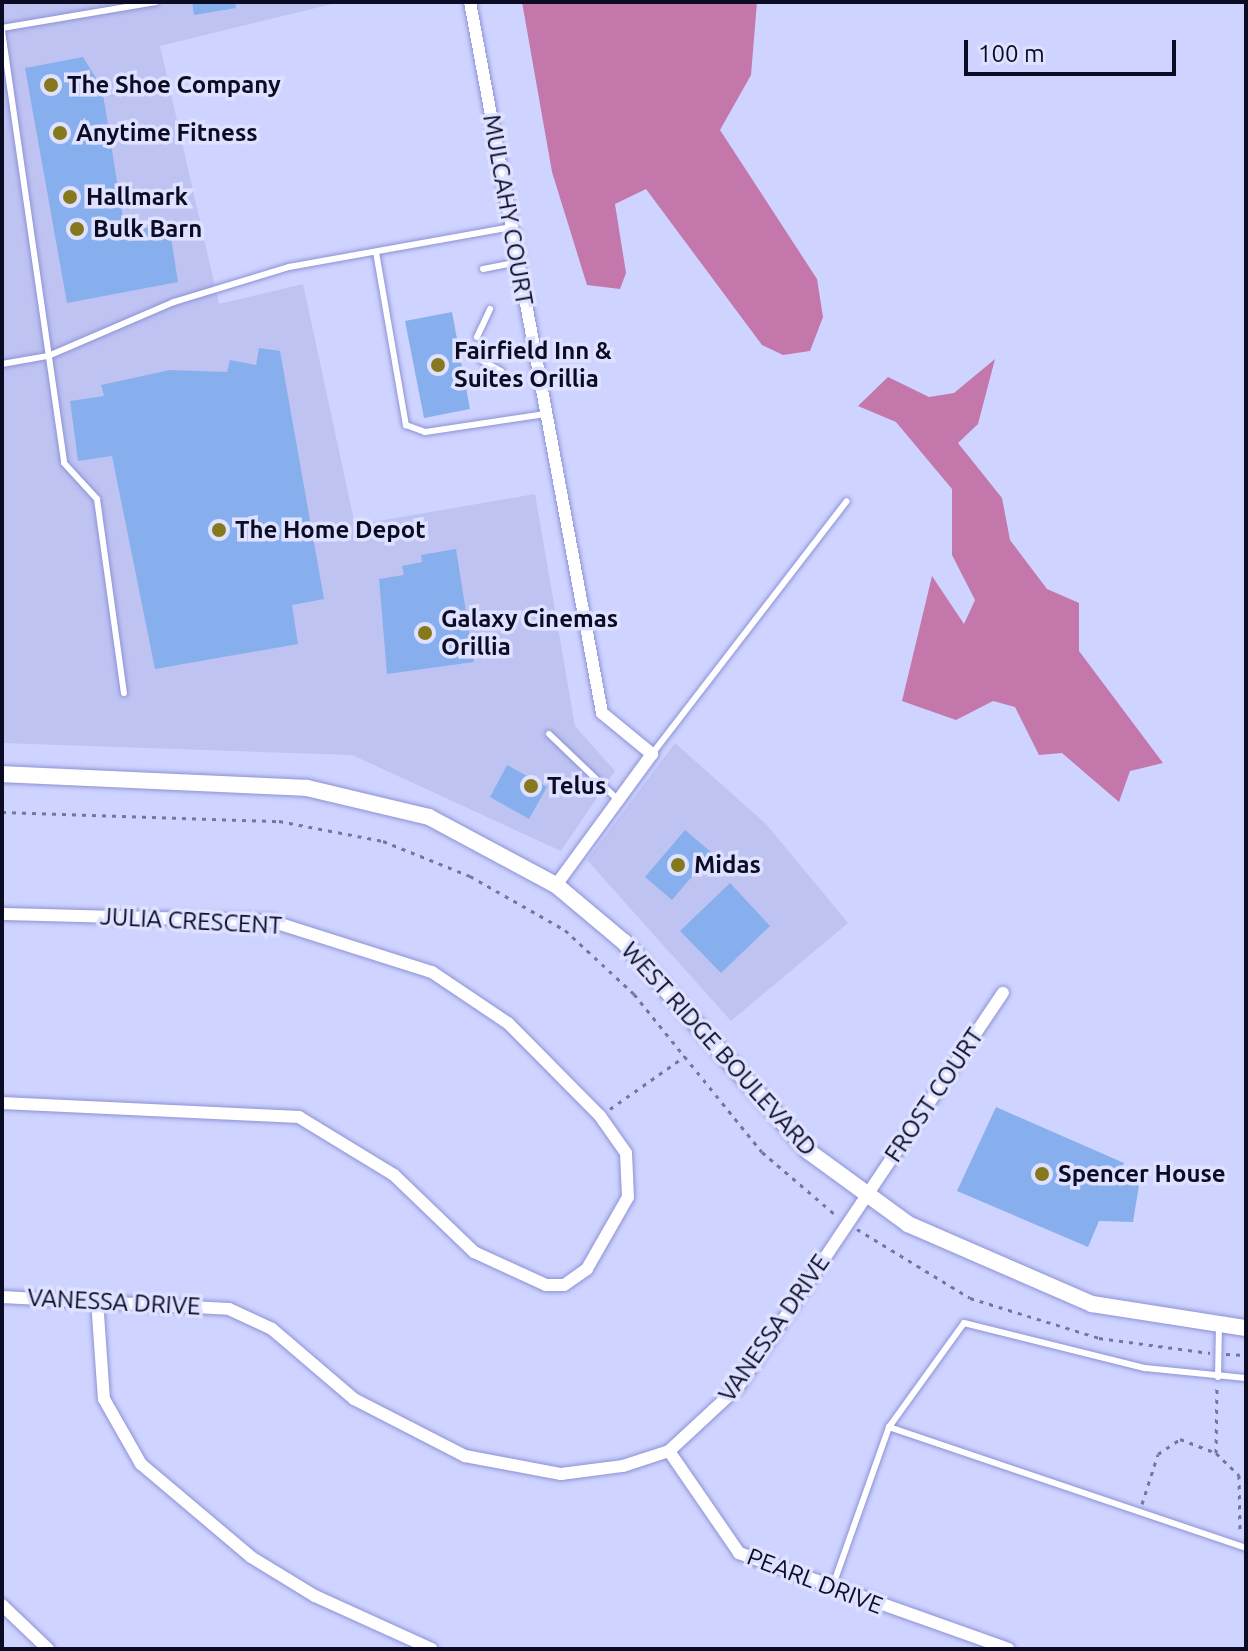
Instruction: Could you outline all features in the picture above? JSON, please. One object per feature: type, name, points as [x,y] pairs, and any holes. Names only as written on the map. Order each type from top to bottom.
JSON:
[{"type":"street","name":"MULCAHY COURT","points":[[470,2],[602,713],[652,754]]},
{"type":"street","points":[[556,885],[652,754]]},
{"type":"street","name":"WEST RIDGE BOULEVARD","points":[[2,774],[354,794],[455,829],[556,885],[634,953],[786,1129],[865,1197],[1016,1277],[1092,1304],[1219,1327],[1246,1328]]},
{"type":"street","name":"JULIA CRESCENT","points":[[2,914],[271,921],[356,944],[432,972],[471,995],[600,1116],[626,1153],[628,1197],[587,1269],[564,1285],[546,1285],[474,1252],[394,1175],[299,1117],[2,1103]]},
{"type":"street","name":"FROST COURT","points":[[865,1197],[1003,993]]},
{"type":"street","name":"VANESSA DRIVE","points":[[2,1297],[205,1305],[247,1316],[379,1414],[465,1456],[516,1470],[593,1472],[669,1451],[738,1387],[865,1197]]},
{"type":"street","points":[[97,1300],[104,1399],[141,1464],[251,1557],[432,1649]]},
{"type":"street","name":"PEARL DRIVE","points":[[669,1451],[739,1553],[832,1589],[1008,1649]]},
{"type":"street","points":[[2,1605],[48,1649]]},
{"type":"lane","points":[[124,693],[97,499],[64,463],[2,29],[156,2]]},
{"type":"lane","points":[[2,364],[48,356],[174,302],[289,267],[511,227]]},
{"type":"lane","points":[[376,252],[406,425],[425,432],[546,414]]},
{"type":"lane","points":[[483,269],[518,262]]},
{"type":"lane","points":[[477,337],[490,309]]},
{"type":"lane","points":[[481,360],[501,371]]},
{"type":"lane","points":[[652,754],[847,501]]},
{"type":"lane","points":[[549,734],[617,799]]},
{"type":"lane","points":[[832,1589],[889,1427],[968,1321],[1070,1352],[1218,1377],[1246,1378]]},
{"type":"lane","points":[[1218,1377],[1216,1353],[1219,1327]]},
{"type":"lane","points":[[889,1427],[1246,1548]]},
{"type":"path","points":[[2,812],[279,821],[383,841],[470,876],[565,930],[685,1056],[762,1152],[847,1223],[970,1298],[1137,1347],[1246,1355]]},
{"type":"path","points":[[600,1116],[685,1056]]},
{"type":"path","points":[[1216,1453],[1218,1377]]},
{"type":"path","points":[[1139,1513],[1166,1443],[1180,1439],[1216,1453],[1239,1475],[1244,1495],[1235,1545]]},
{"type":"shaded area","points":[[2,2],[340,2],[160,46],[219,304],[303,284],[355,525],[535,494],[575,726],[615,771],[561,851],[352,755],[2,743]]},
{"type":"shaded area","points":[[522,2],[757,2],[751,75],[720,130],[817,279],[823,317],[810,351],[783,355],[762,345],[646,189],[615,204],[626,273],[620,289],[587,285],[552,172]]},
{"type":"shaded area","points":[[995,359],[978,424],[958,443],[1002,498],[1010,540],[1047,589],[1079,603],[1079,651],[1163,763],[1130,771],[1119,802],[1062,753],[1039,755],[1015,707],[993,701],[956,720],[902,701],[932,576],[964,624],[975,600],[952,555],[952,489],[896,422],[858,406],[888,377],[929,397],[954,393]]},
{"type":"shaded area","points":[[675,743],[766,824],[848,923],[731,1021],[587,860]]},
{"type":"building","points":[[192,2],[235,2],[236,8],[194,15]]},
{"type":"building","points":[[83,57],[102,88],[125,231],[169,225],[178,282],[67,303],[25,68]]},
{"type":"building","name":"Fairfield Inn & Suites Orillia","points":[[452,312],[470,409],[424,418],[405,321]]},
{"type":"building","name":"The Home Depot","points":[[259,348],[280,351],[324,599],[292,605],[298,644],[155,669],[112,456],[78,461],[70,401],[104,396],[101,385],[170,370],[227,372],[230,360],[256,365]]},
{"type":"building","name":"Galaxy Cinemas Orillia","points":[[456,549],[474,662],[387,674],[379,579],[404,575],[402,566],[422,562],[421,555]]},
{"type":"building","points":[[507,765],[547,787],[529,819],[490,797]]},
{"type":"building","name":"Midas","points":[[685,830],[712,853],[672,900],[645,877]]},
{"type":"building","points":[[730,883],[770,926],[721,973],[680,931]]},
{"type":"building","name":"Spencer House","points":[[996,1107],[1124,1163],[1116,1182],[1139,1185],[1133,1222],[1099,1221],[1088,1247],[957,1191]]},
{"type":"place","name":"The Shoe Company","points":[[51,85]]},
{"type":"place","name":"Anytime Fitness","points":[[60,133]]},
{"type":"place","name":"Hallmark","points":[[70,197]]},
{"type":"place","name":"Bulk Barn","points":[[77,229]]},
{"type":"place","name":"Fairfield Inn & Suites Orillia","points":[[438,365]]},
{"type":"place","name":"The Home Depot","points":[[219,530]]},
{"type":"place","name":"Galaxy Cinemas Orillia","points":[[425,633]]},
{"type":"place","name":"Telus","points":[[531,786]]},
{"type":"place","name":"Midas","points":[[678,865]]},
{"type":"place","name":"Spencer House","points":[[1042,1174]]}]
